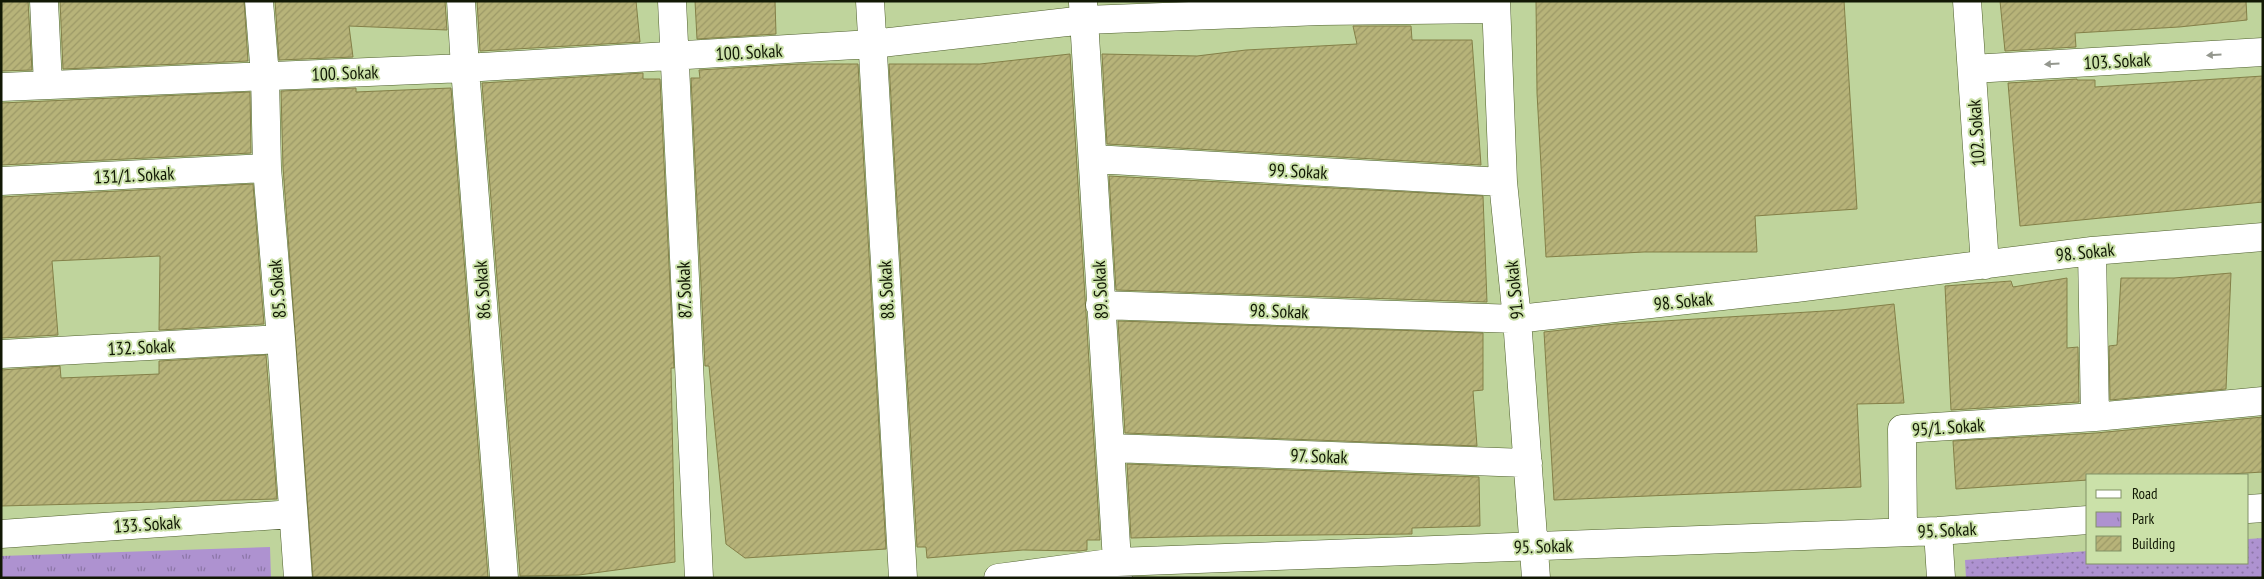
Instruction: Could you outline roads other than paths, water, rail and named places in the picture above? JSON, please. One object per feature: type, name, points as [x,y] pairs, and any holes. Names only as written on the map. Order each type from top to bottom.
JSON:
[{"type":"street","points":[[44,1],[48,85]]},
{"type":"street","name":"85. Sokak","points":[[259,1],[265,76],[267,168],[298,578]]},
{"type":"street","name":"86. Sokak","points":[[462,1],[465,68],[504,578]]},
{"type":"street","name":"87. Sokak","points":[[672,1],[690,425],[699,578]]},
{"type":"street","name":"88. Sokak","points":[[870,1],[903,578]]},
{"type":"street","name":"102. Sokak","points":[[1967,1],[1985,265]]},
{"type":"street","name":"100. Sokak","points":[[1,87],[465,68],[872,44],[1084,11],[1320,6],[1496,5]]},
{"type":"street","name":"91. Sokak","points":[[1496,5],[1503,182],[1517,318],[1536,578]]},
{"type":"street","name":"89. Sokak","points":[[1084,11],[1117,570]]},
{"type":"street","name":"103. Sokak","points":[[1972,69],[2263,52]]},
{"type":"street","name":"99. Sokak","points":[[1093,159],[1503,182]]},
{"type":"street","name":"131/1. Sokak","points":[[1,181],[267,168]]},
{"type":"street","name":"98. Sokak","points":[[1100,306],[1517,318],[1787,290],[2092,251],[2263,237]]},
{"type":"street","points":[[2092,251],[2095,417]]},
{"type":"street","name":"132. Sokak","points":[[1,354],[281,339]]},
{"type":"street","name":"95/1. Sokak","points":[[1903,532],[1902,429],[2095,417],[2263,401]]},
{"type":"street","name":"97. Sokak","points":[[1110,448],[1528,464]]},
{"type":"street","points":[[2249,509],[2263,508]]},
{"type":"street","name":"133. Sokak","points":[[1,534],[293,514]]},
{"type":"street","name":"95. Sokak","points":[[998,578],[1117,570],[1332,566],[1535,547],[1938,531],[2086,520]]},
{"type":"street","points":[[1938,531],[1941,578]]}]
